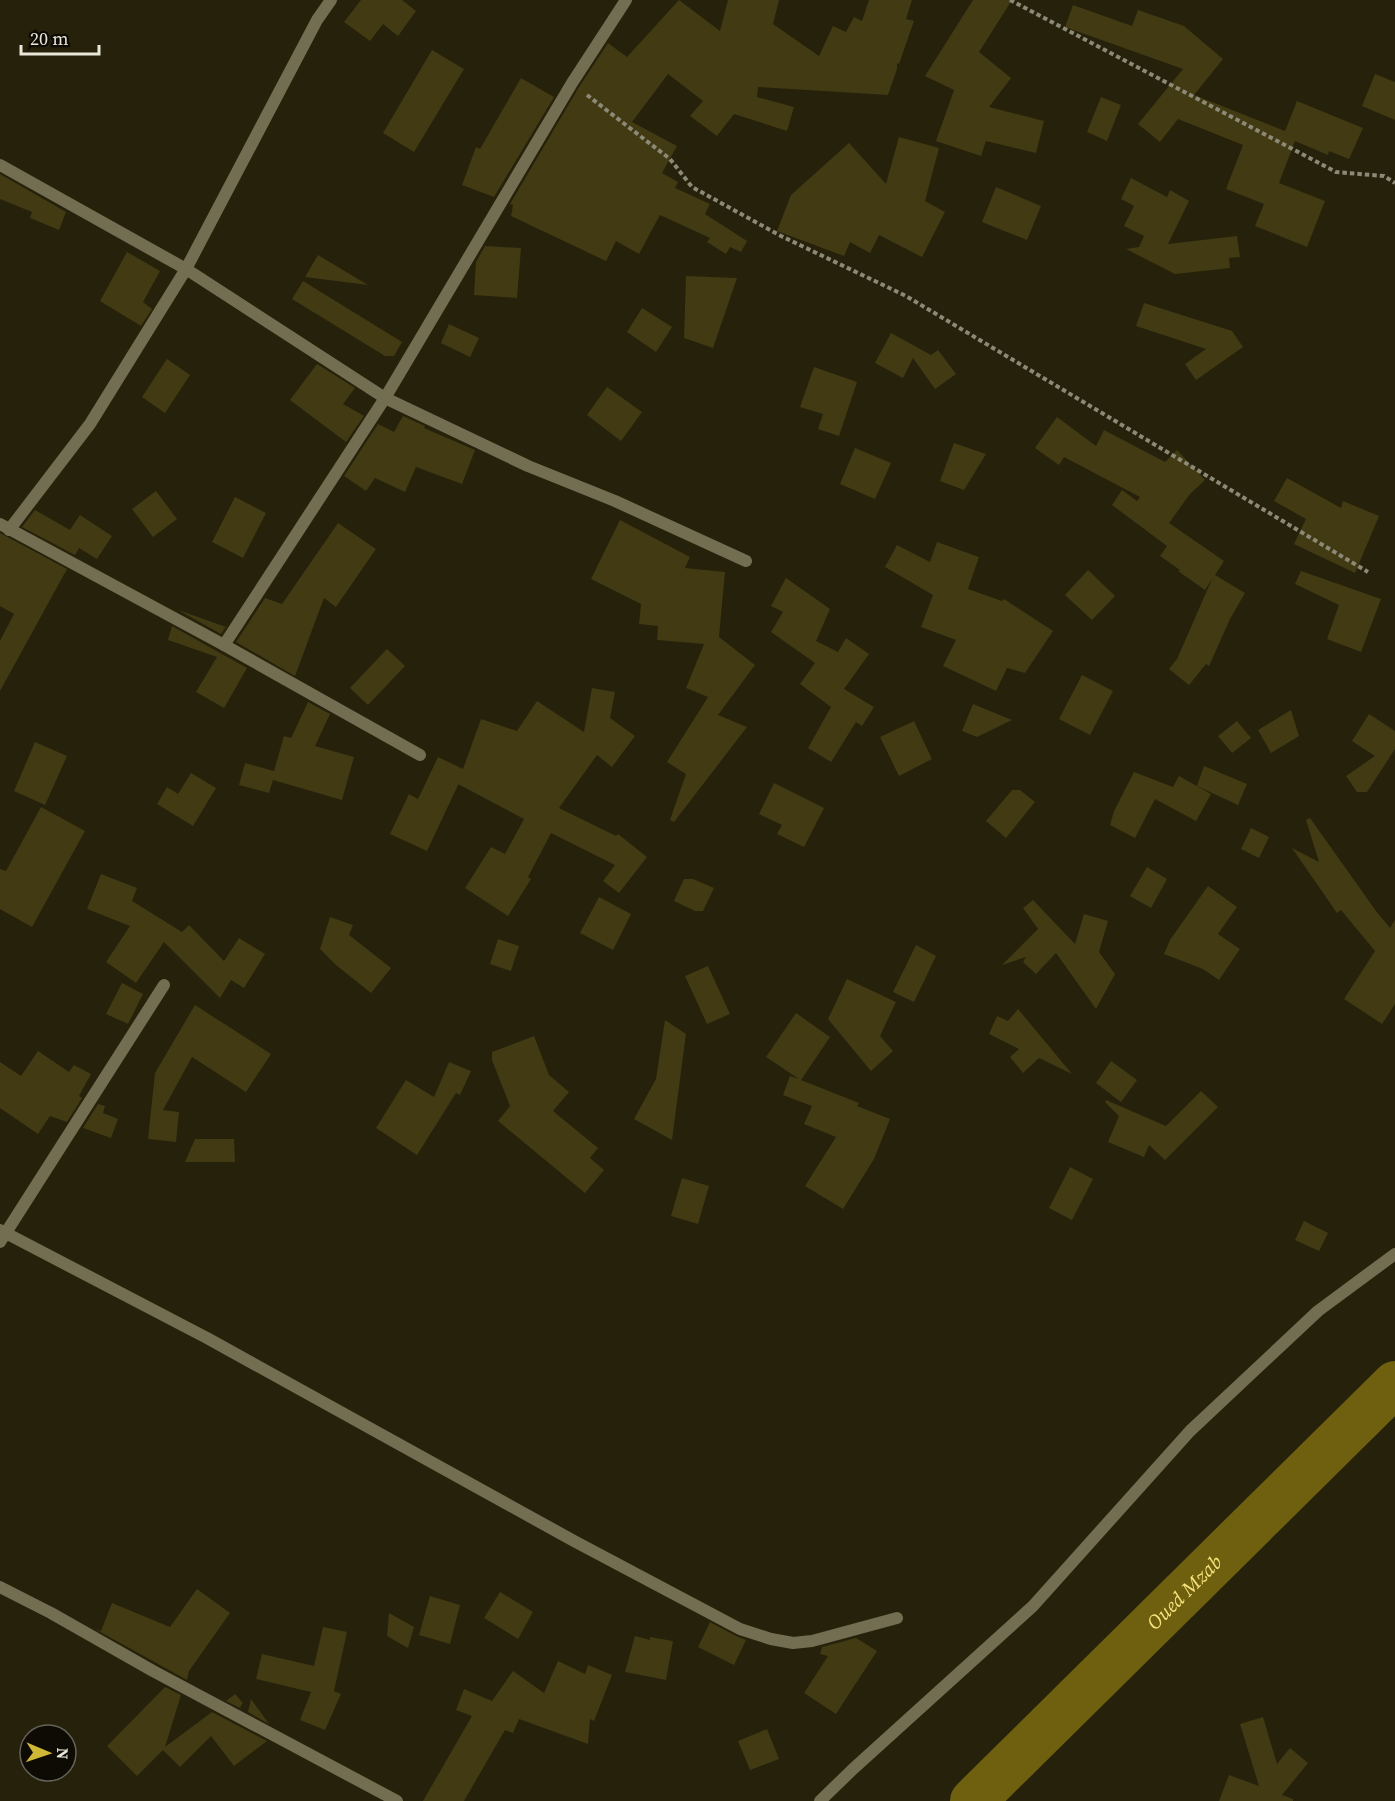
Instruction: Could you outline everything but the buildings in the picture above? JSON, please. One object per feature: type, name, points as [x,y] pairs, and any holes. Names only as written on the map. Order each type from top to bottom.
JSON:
[{"type":"street","points":[[331,0],[317,20],[186,269],[90,424],[5,527],[224,645],[420,755]]},
{"type":"street","points":[[224,645],[385,398],[572,83],[626,0]]},
{"type":"street","points":[[0,165],[186,269],[385,398],[528,466],[615,501],[746,561]]},
{"type":"street","points":[[164,985],[2,1235],[207,1338],[574,1541],[740,1629],[793,1643],[812,1641],[897,1618]]},
{"type":"street","points":[[820,1801],[852,1769],[1033,1606],[1190,1431],[1318,1311],[1395,1254]]},
{"type":"street","points":[[0,1587],[51,1613],[163,1677],[397,1801]]},
{"type":"path","points":[[1010,0],[1336,172],[1384,176],[1395,183]]},
{"type":"path","points":[[572,83],[670,159],[692,187],[781,236],[906,296],[1368,572]]},
{"type":"waterway","name":"Oued Mzab","points":[[973,1801],[1395,1384]]}]
